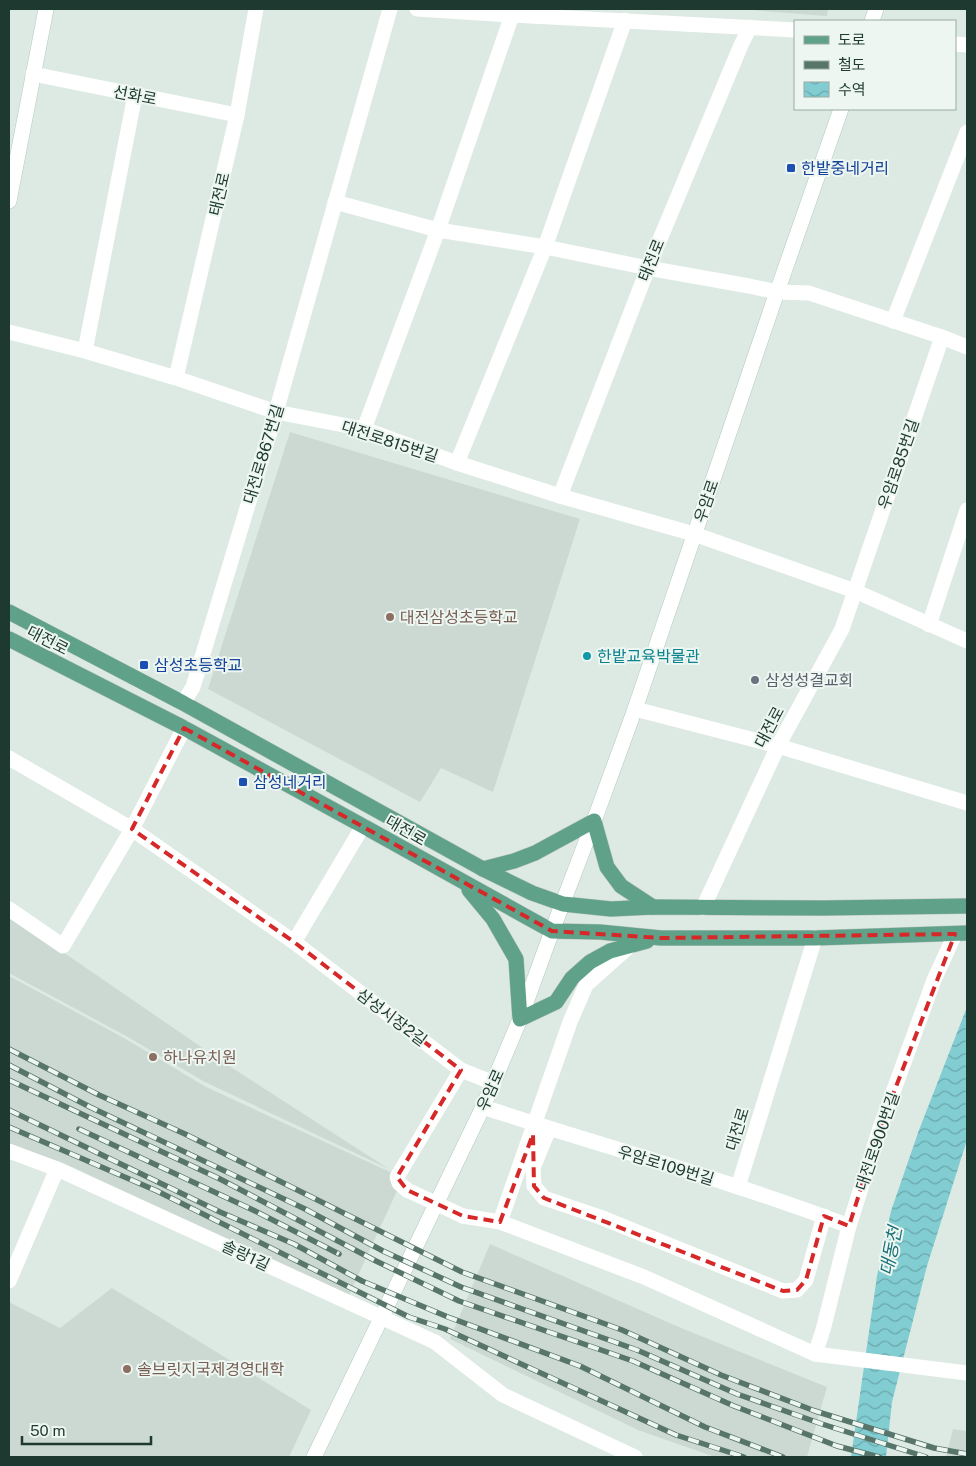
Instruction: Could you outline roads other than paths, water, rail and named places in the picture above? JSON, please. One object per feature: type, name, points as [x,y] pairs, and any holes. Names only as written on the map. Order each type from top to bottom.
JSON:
[{"type":"main road","name":"대전로","points":[[9,612],[183,703],[483,869],[532,893],[563,904],[611,909],[653,907],[824,908],[967,906]]},
{"type":"main road","name":"대전로","points":[[9,639],[184,728],[552,931],[600,932],[661,938],[815,938],[961,934]]},
{"type":"main road","points":[[483,869],[514,862],[535,853],[594,821],[607,867],[621,886],[653,907]]},
{"type":"main road","points":[[464,883],[493,919],[516,959],[520,1019],[556,1002],[572,978],[590,962],[610,950],[661,938]]},
{"type":"street","points":[[9,201],[46,9]]},
{"type":"street","name":"태전로","points":[[176,378],[237,115],[256,9]]},
{"type":"street","name":"대전로867번길","points":[[183,703],[193,687],[276,412],[390,9]]},
{"type":"street","points":[[418,9],[794,30]]},
{"type":"street","points":[[364,429],[438,230],[512,15]]},
{"type":"street","points":[[457,463],[545,247],[625,20]]},
{"type":"street","name":"태전로","points":[[560,496],[648,268],[750,27]]},
{"type":"street","name":"선화로","points":[[33,74],[237,115]]},
{"type":"street","points":[[85,351],[135,95]]},
{"type":"street","name":"우암로","points":[[314,1457],[483,1107],[520,1019],[635,709],[841,110]]},
{"type":"street","points":[[893,321],[967,132]]},
{"type":"street","points":[[334,202],[438,230],[545,247],[777,292],[809,293],[967,347]]},
{"type":"street","name":"대전로815번길","points":[[9,332],[85,351],[176,378],[276,412],[364,429],[457,463],[560,496],[694,534]]},
{"type":"street","name":"우암로85번길","points":[[855,591],[942,337]]},
{"type":"street","points":[[929,624],[967,510]]},
{"type":"street","points":[[694,534],[855,591],[967,641]]},
{"type":"street","name":"대전로","points":[[703,908],[778,746],[842,629],[855,591]]},
{"type":"street","points":[[635,709],[778,746],[967,803]]},
{"type":"street","points":[[9,909],[63,946],[132,829],[184,728]]},
{"type":"street","name":"삼성시장2길","points":[[9,758],[132,829],[294,942],[461,1070],[494,1083]]},
{"type":"street","points":[[294,942],[363,826]]},
{"type":"street","name":"대전로900번길","points":[[815,1354],[823,1330],[848,1226],[880,1128],[934,980],[961,934]]},
{"type":"street","name":"대전로","points":[[738,1186],[815,938]]},
{"type":"street","points":[[500,1222],[570,1022],[586,985],[632,944]]},
{"type":"street","points":[[461,1070],[397,1176],[399,1183],[407,1190],[463,1216],[500,1222],[644,1277],[815,1354],[967,1373]]},
{"type":"street","name":"우암로109번길","points":[[483,1107],[738,1186],[848,1226]]},
{"type":"street","points":[[549,1129],[533,1168],[534,1186],[544,1198],[600,1217],[783,1291],[797,1290],[806,1280],[824,1216]]},
{"type":"street","name":"솔랑1길","points":[[9,1151],[57,1169],[435,1342],[503,1395],[635,1457]]},
{"type":"street","points":[[9,1281],[57,1169]]},
{"type":"water","name":"대동천","points":[[967,1007],[967,1140],[927,1266],[892,1402],[886,1457],[851,1457],[877,1276],[891,1211],[919,1130]]},
{"type":"railway","points":[[9,1049],[99,1095],[185,1134],[462,1272],[622,1330],[721,1375],[815,1411],[934,1448],[967,1454]]},
{"type":"railway","points":[[9,1065],[90,1107],[305,1209],[383,1251],[461,1287],[637,1350],[737,1394],[822,1424],[926,1457]]},
{"type":"railway","points":[[9,1080],[220,1179],[376,1261],[459,1301],[633,1361],[734,1406],[837,1446],[879,1457]]},
{"type":"railway","points":[[9,1110],[220,1212],[294,1244],[362,1281],[448,1317],[580,1366],[705,1427],[783,1457]]},
{"type":"railway","points":[[9,1127],[157,1191],[409,1317],[445,1329],[676,1435],[744,1457]]},
{"type":"railway","points":[[79,1129],[253,1210],[339,1254]]},
{"type":"place","name":"한밭중네거리","points":[[791,168]]},
{"type":"place","name":"대전삼성초등학교","points":[[390,617]]},
{"type":"place","name":"한밭교육박물관","points":[[587,656]]},
{"type":"place","name":"삼성초등학교","points":[[144,665]]},
{"type":"place","name":"삼성성결교회","points":[[755,680]]},
{"type":"place","name":"삼성네거리","points":[[243,782]]},
{"type":"place","name":"하나유치원","points":[[153,1057]]},
{"type":"place","name":"솔브릿지국제경영대학","points":[[127,1369]]}]
